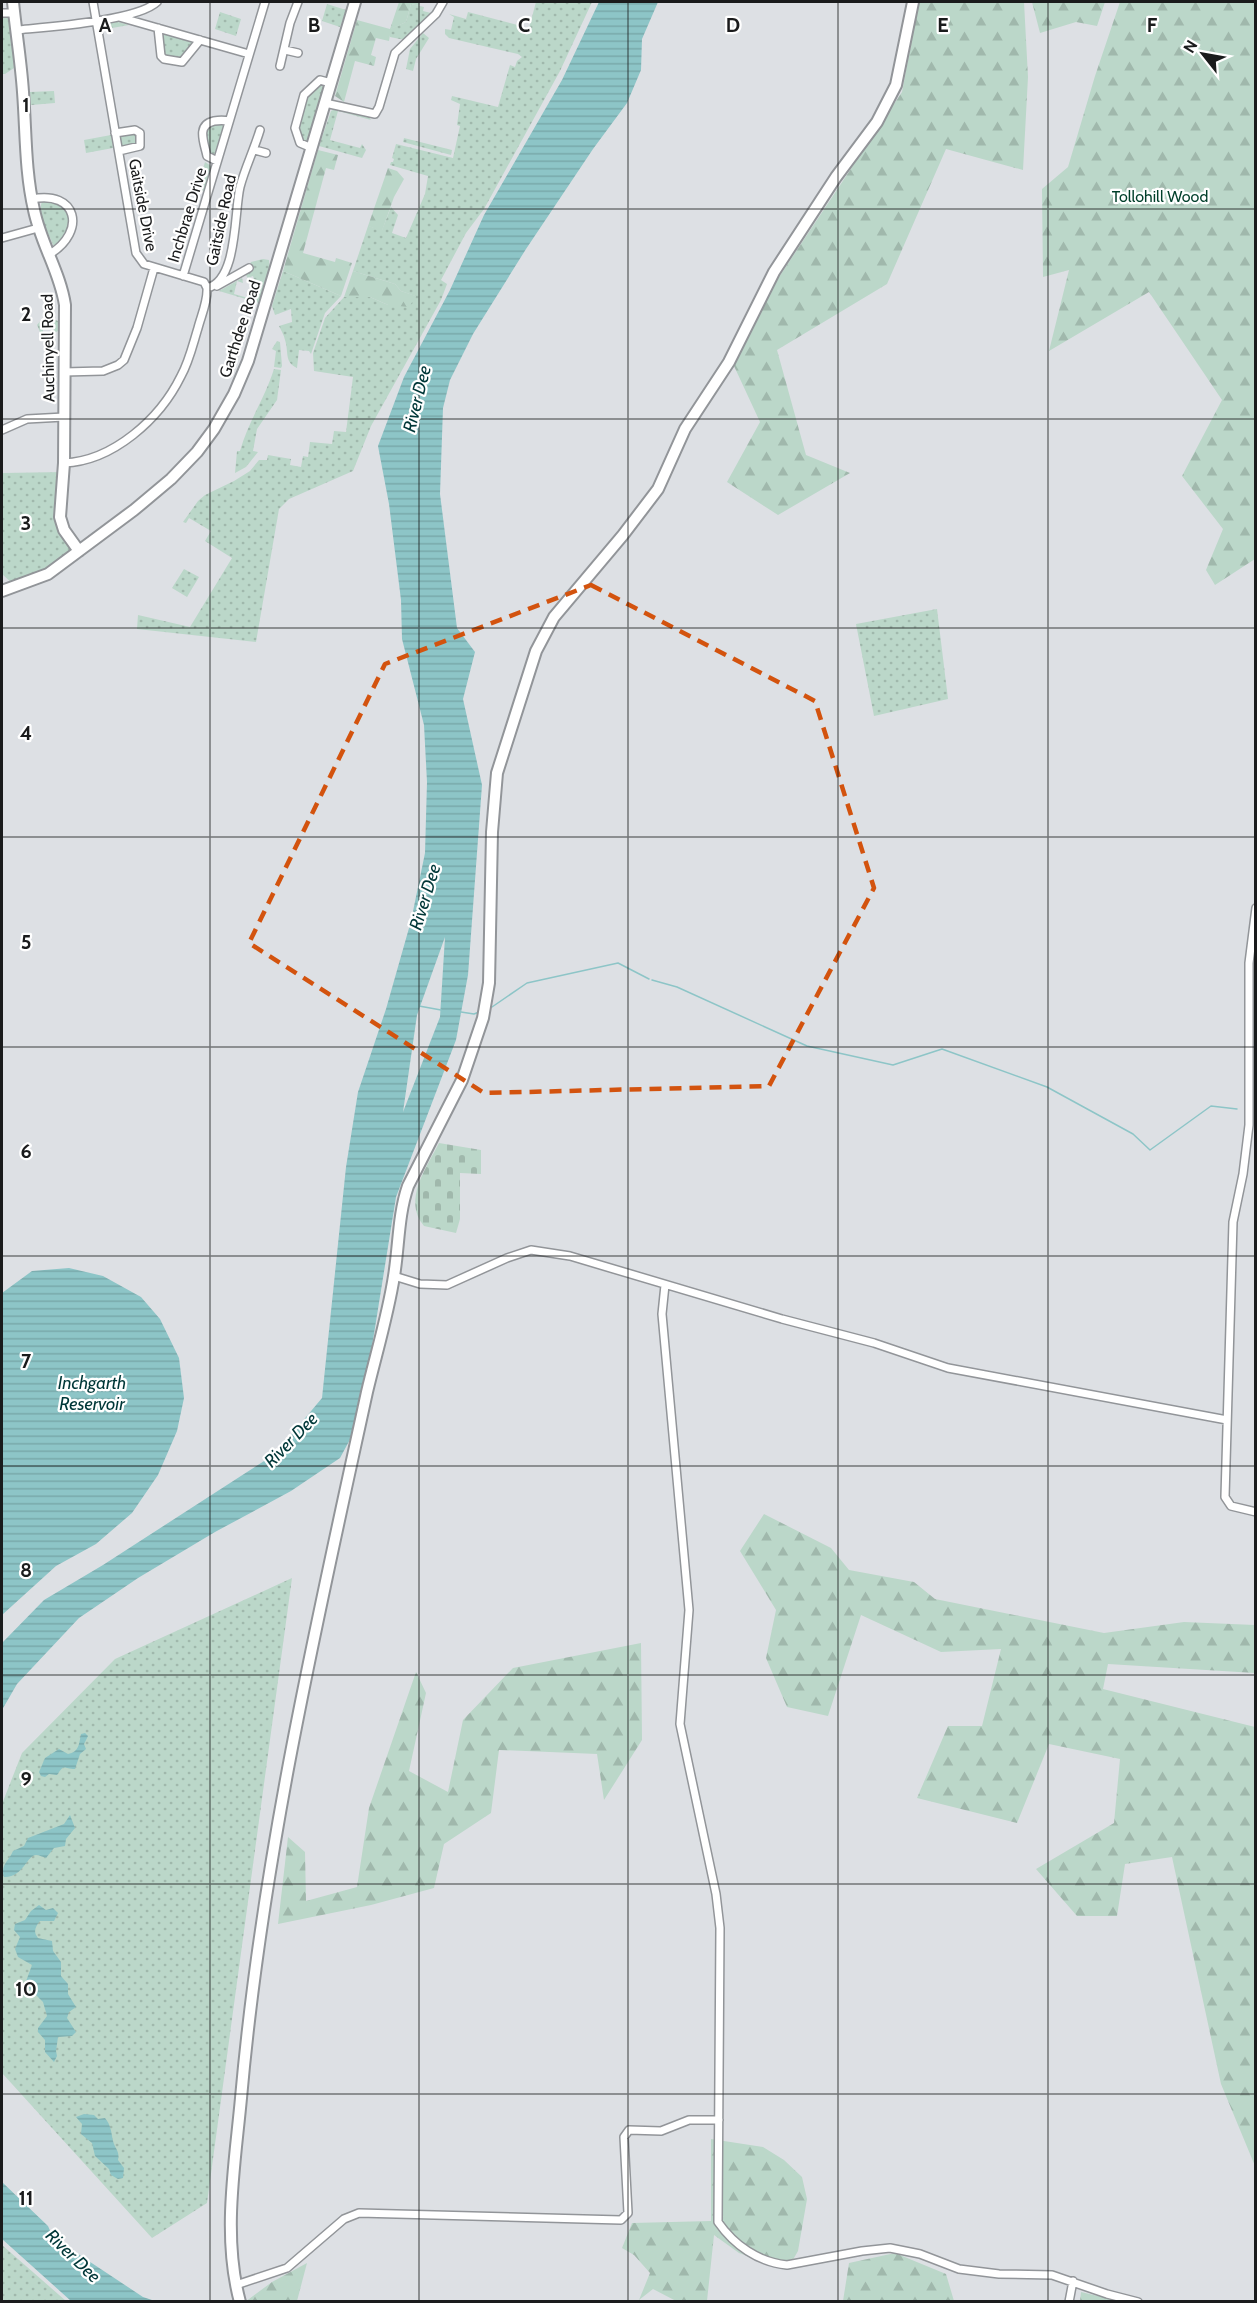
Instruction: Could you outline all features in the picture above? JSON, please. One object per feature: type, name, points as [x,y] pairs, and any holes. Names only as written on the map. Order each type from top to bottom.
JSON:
[{"type":"main road","name":"Garthdee Road","points":[[2,591],[48,574],[134,510],[171,479],[197,452],[225,410],[248,362],[355,2]]},
{"type":"main road","points":[[240,2301],[231,2250],[234,2177],[261,1918],[284,1788],[347,1485],[394,1276],[403,1201],[408,1186],[462,1080],[483,1018],[489,983],[492,832],[497,773],[536,651],[561,608],[623,535],[658,489],[685,429],[729,362],[774,272],[836,177],[877,122],[896,85],[913,2]]},
{"type":"main road","name":"Auchinyell Road","points":[[14,7],[32,199],[38,228],[62,285],[65,306],[64,463],[61,524],[79,551]]},
{"type":"street","name":"Gaitside Drive","points":[[93,2],[136,254],[141,261],[154,268],[204,282],[211,288]]},
{"type":"street","points":[[16,30],[116,16],[150,8],[157,2]]},
{"type":"street","name":"Inchbrae Drive","points":[[183,276],[265,2]]},
{"type":"street","points":[[280,66],[286,36],[298,2]]},
{"type":"street","points":[[325,103],[375,114],[395,53],[436,14],[443,2]]},
{"type":"street","points":[[2,13],[14,7]]},
{"type":"street","points":[[116,16],[249,54]]},
{"type":"street","points":[[158,28],[161,56],[164,59],[182,62],[200,40]]},
{"type":"street","points":[[285,50],[298,53]]},
{"type":"street","points":[[312,148],[300,143],[295,128],[304,95],[320,80],[331,83]]},
{"type":"street","name":"Inchbrae Drive","points":[[217,161],[207,156],[202,132],[207,123],[222,119],[229,121]]},
{"type":"street","name":"Gaitside Drive","points":[[116,133],[135,130],[140,134],[140,146],[119,151]]},
{"type":"street","name":"Gaitside Road","points":[[64,463],[91,459],[144,425],[164,404],[183,374],[211,288],[222,279],[230,259],[240,188],[260,130]]},
{"type":"street","points":[[255,150],[266,153]]},
{"type":"street","points":[[32,199],[52,198],[62,203],[71,214],[72,229],[68,239],[62,247],[50,254]]},
{"type":"street","points":[[2,238],[38,228]]},
{"type":"street","points":[[64,372],[103,371],[124,360],[137,328],[154,268]]},
{"type":"street","points":[[211,288],[219,286],[249,268]]},
{"type":"street","points":[[2,430],[27,419],[64,417]]},
{"type":"street","points":[[1256,908],[1249,963],[1249,1125],[1243,1174],[1233,1222],[1225,1497],[1231,1506],[1256,1512]]},
{"type":"street","points":[[394,1276],[420,1284],[447,1285],[507,1258],[531,1250],[570,1256],[874,1343],[948,1368],[1227,1420]]},
{"type":"street","points":[[665,1285],[662,1314],[689,1610],[680,1724],[716,1894],[720,1928],[718,2222],[735,2241],[762,2259],[787,2265],[890,2248],[920,2254],[959,2269],[999,2274],[1052,2275],[1107,2294],[1138,2301]]},
{"type":"street","points":[[236,2285],[287,2268],[344,2219],[359,2213],[621,2220],[627,2213],[624,2137],[626,2132],[629,2130],[661,2131],[689,2120],[718,2120]]},
{"type":"street","points":[[1069,2301],[1073,2281]]},
{"type":"highlighted area","points":[[591,585],[815,701],[874,888],[769,1086],[484,1093],[249,943],[385,664]]},
{"type":"green space","points":[[399,2],[420,2],[419,6],[411,4],[406,22],[391,29],[389,41],[376,38],[371,55],[376,57],[374,66],[355,61],[344,102],[335,96],[357,20],[390,29]]},
{"type":"green space","points":[[536,2],[592,2],[560,71],[484,209],[466,233],[441,280],[447,284],[441,300],[371,426],[353,471],[289,499],[279,509],[256,642],[137,629],[138,615],[190,627],[232,558],[205,541],[211,531],[189,518],[186,523],[183,522],[198,501],[250,471],[259,460],[267,460],[268,455],[291,459],[290,465],[301,467],[303,456],[308,457],[310,442],[332,444],[334,431],[346,432],[353,377],[314,371],[313,353],[325,318],[344,297],[370,297],[388,305],[415,296],[401,291],[395,284],[353,271],[368,226],[382,230],[391,207],[398,215],[392,233],[406,238],[425,194],[428,176],[390,165],[394,159],[392,158],[396,144],[453,158],[460,126],[457,125],[460,104],[451,100],[452,96],[498,107],[510,65],[515,67],[517,61],[522,57],[518,54],[449,38],[445,34],[445,29],[451,30],[454,17],[449,14],[466,19],[468,12],[529,28]]},
{"type":"green space","points":[[919,2],[1024,2],[1028,77],[1023,170],[946,149],[887,284],[777,350],[806,455],[850,473],[778,515],[727,482],[760,422],[734,366],[777,280],[902,92]]},
{"type":"green space","points":[[1032,2],[1105,2],[1097,26],[1076,22],[1040,33]]},
{"type":"green space","name":"Tollohill Wood","points":[[1120,2],[1255,2],[1255,559],[1215,585],[1206,570],[1223,529],[1182,476],[1222,400],[1149,292],[1049,351],[1069,270],[1043,277],[1042,189],[1068,167]]},
{"type":"green space","points":[[327,4],[346,10],[340,27],[322,21]]},
{"type":"green space","points":[[411,4],[424,7],[423,11],[431,13],[433,9],[434,11],[405,40],[390,37],[390,29],[406,22]]},
{"type":"green space","points":[[220,12],[241,19],[236,36],[215,29]]},
{"type":"green space","points":[[5,15],[9,17],[14,68],[2,74],[2,17]]},
{"type":"green space","points":[[114,21],[129,25],[101,30],[103,24]]},
{"type":"green space","points":[[423,33],[429,38],[416,59],[413,71],[406,69],[410,49]]},
{"type":"green space","points":[[163,34],[192,42],[192,46],[181,59],[165,56],[161,38]]},
{"type":"green space","points":[[320,83],[324,84],[307,143],[302,141],[297,127],[308,94]]},
{"type":"green space","points":[[54,91],[55,103],[31,105],[30,92]]},
{"type":"green space","points":[[335,109],[369,117],[371,120],[338,111],[330,140],[360,148],[362,144],[366,150],[362,158],[319,146],[331,111]]},
{"type":"green space","points":[[219,122],[224,124],[214,156],[209,154],[205,135],[208,125]]},
{"type":"green space","points":[[135,133],[138,135],[139,143],[122,148],[120,135]]},
{"type":"green space","points":[[111,135],[113,148],[86,153],[84,140]]},
{"type":"green space","points":[[404,138],[452,150],[451,155],[403,142]]},
{"type":"green space","points":[[318,150],[338,155],[334,170],[326,168],[303,253],[335,262],[336,258],[352,263],[341,296],[283,271]]},
{"type":"green space","points":[[205,162],[211,166],[204,191],[197,189]]},
{"type":"green space","points":[[388,168],[397,171],[404,179],[394,197],[382,231],[368,226]]},
{"type":"green space","points":[[49,200],[65,210],[71,226],[66,238],[54,247],[41,212],[42,201]]},
{"type":"green space","points":[[269,260],[270,269],[259,303],[219,291],[242,278],[243,283],[237,281],[234,294],[248,298],[254,280],[253,276],[248,278],[245,274],[251,262]]},
{"type":"green space","points":[[283,271],[341,296],[325,313],[311,354],[309,351],[299,350],[297,368],[290,363],[285,338],[279,326],[292,322],[291,309],[275,315],[272,306]]},
{"type":"green space","points":[[353,271],[395,284],[401,291],[416,296],[409,307],[388,305],[370,297],[344,297]]},
{"type":"green space","points":[[42,319],[43,324],[53,323],[53,319],[58,321],[58,331],[54,333],[53,328],[43,328],[43,333],[40,332],[37,325]]},
{"type":"green space","points":[[277,341],[280,342],[281,368],[274,367],[276,351],[272,349]]},
{"type":"green space","points":[[274,369],[281,370],[277,400],[257,429],[253,451],[258,452],[246,467],[235,473],[237,451],[240,451]]},
{"type":"green space","points":[[64,472],[60,517],[79,551],[58,567],[14,585],[2,574],[2,473]]},
{"type":"green space","points":[[184,569],[199,577],[187,597],[172,588]]},
{"type":"green space","points":[[937,609],[948,699],[874,716],[856,624]]},
{"type":"green space","points":[[439,1143],[481,1150],[481,1174],[460,1173],[460,1219],[456,1233],[424,1226],[415,1205],[423,1173]]},
{"type":"green space","points":[[764,1514],[831,1548],[849,1570],[914,1582],[935,1599],[1104,1633],[1184,1622],[1255,1625],[1255,1673],[1108,1664],[1103,1689],[1255,1727],[1255,2166],[1221,2084],[1172,1857],[1125,1864],[1117,1916],[1077,1916],[1036,1869],[1114,1823],[1120,1759],[1049,1744],[1017,1823],[917,1798],[948,1726],[982,1726],[1001,1649],[941,1652],[861,1615],[828,1716],[787,1707],[766,1658],[776,1610],[740,1551]]},
{"type":"green space","points":[[292,1578],[207,2203],[152,2238],[2,2073],[2,1804],[22,1753],[115,1659]]},
{"type":"green space","points":[[641,1643],[642,1740],[604,1800],[597,1754],[499,1750],[491,1813],[444,1844],[434,1888],[371,1905],[278,1924],[288,1837],[305,1852],[306,1901],[357,1887],[369,1808],[416,1672],[426,1693],[409,1771],[448,1792],[463,1720],[513,1668]]},
{"type":"green space","points":[[711,2139],[763,2147],[784,2160],[802,2177],[807,2199],[798,2251],[787,2270],[739,2253],[714,2235],[707,2301],[676,2301],[653,2289],[639,2300],[650,2273],[634,2255],[622,2248],[632,2223],[711,2221]]},
{"type":"green space","points":[[2,2245],[66,2301],[2,2301]]},
{"type":"green space","points":[[895,2253],[946,2274],[954,2301],[843,2301],[849,2263]]},
{"type":"green space","points":[[307,2263],[297,2301],[245,2302],[272,2282]]},
{"type":"green space","points":[[1081,2292],[1119,2301],[1080,2301]]},
{"type":"water","name":"River Dee","points":[[599,2],[658,2],[642,39],[641,70],[627,103],[526,249],[473,334],[450,380],[443,408],[440,494],[457,628],[475,652],[463,699],[482,785],[468,975],[456,1040],[396,1197],[360,1421],[340,1458],[291,1491],[215,1532],[138,1578],[79,1618],[17,1684],[2,1710],[2,1643],[44,1600],[103,1565],[275,1454],[322,1398],[346,1167],[358,1092],[386,1009],[411,921],[425,853],[427,782],[424,725],[402,639],[401,600],[389,504],[378,446],[404,377],[450,290],[484,215],[562,80]],"holes":[[[445,937],[440,1017],[403,1112],[417,1015]]]},
{"type":"water","name":"Inchgarth Reservoir","points":[[69,1268],[103,1276],[141,1297],[160,1319],[179,1358],[184,1398],[177,1431],[158,1475],[132,1513],[96,1544],[56,1566],[2,1615],[2,1293],[32,1271]]},
{"type":"water","points":[[85,1733],[88,1736],[84,1744],[86,1749],[80,1754],[75,1769],[64,1768],[57,1775],[41,1776],[39,1772],[45,1758],[59,1749],[68,1754],[74,1751],[78,1747],[81,1734]]},
{"type":"water","points":[[70,1815],[75,1828],[66,1839],[65,1846],[54,1848],[46,1858],[33,1856],[16,1874],[4,1877],[4,1866],[13,1851],[24,1846],[28,1838],[64,1824]]},
{"type":"water","points":[[39,1905],[46,1910],[53,1908],[58,1913],[54,1921],[40,1921],[35,1932],[38,1938],[52,1941],[53,1951],[61,1962],[61,1976],[68,1984],[68,1994],[76,2007],[69,2012],[67,2018],[76,2032],[72,2036],[58,2037],[57,2056],[54,2062],[45,2052],[45,2040],[38,2032],[38,2028],[47,2016],[43,2002],[25,1984],[32,1965],[18,1957],[15,1949],[20,1937],[14,1930],[15,1924],[25,1920]]},
{"type":"water","points":[[84,2114],[94,2115],[98,2119],[105,2118],[107,2121],[118,2152],[118,2160],[124,2168],[123,2178],[118,2179],[111,2175],[109,2169],[95,2156],[92,2143],[81,2134],[82,2124],[76,2117]]},
{"type":"water","name":"River Dee","points":[[2,2182],[48,2226],[52,2235],[60,2242],[143,2297],[155,2301],[71,2301],[2,2239]]},
{"type":"waterway","points":[[492,1007],[527,983],[618,963],[649,979]]},
{"type":"waterway","points":[[652,980],[677,987],[807,1046],[893,1065],[942,1049],[1047,1087],[1133,1134],[1150,1150],[1211,1106],[1237,1109]]},
{"type":"waterway","points":[[419,1006],[441,1010]]},
{"type":"waterway","points":[[461,1012],[474,1014],[479,1012]]}]
